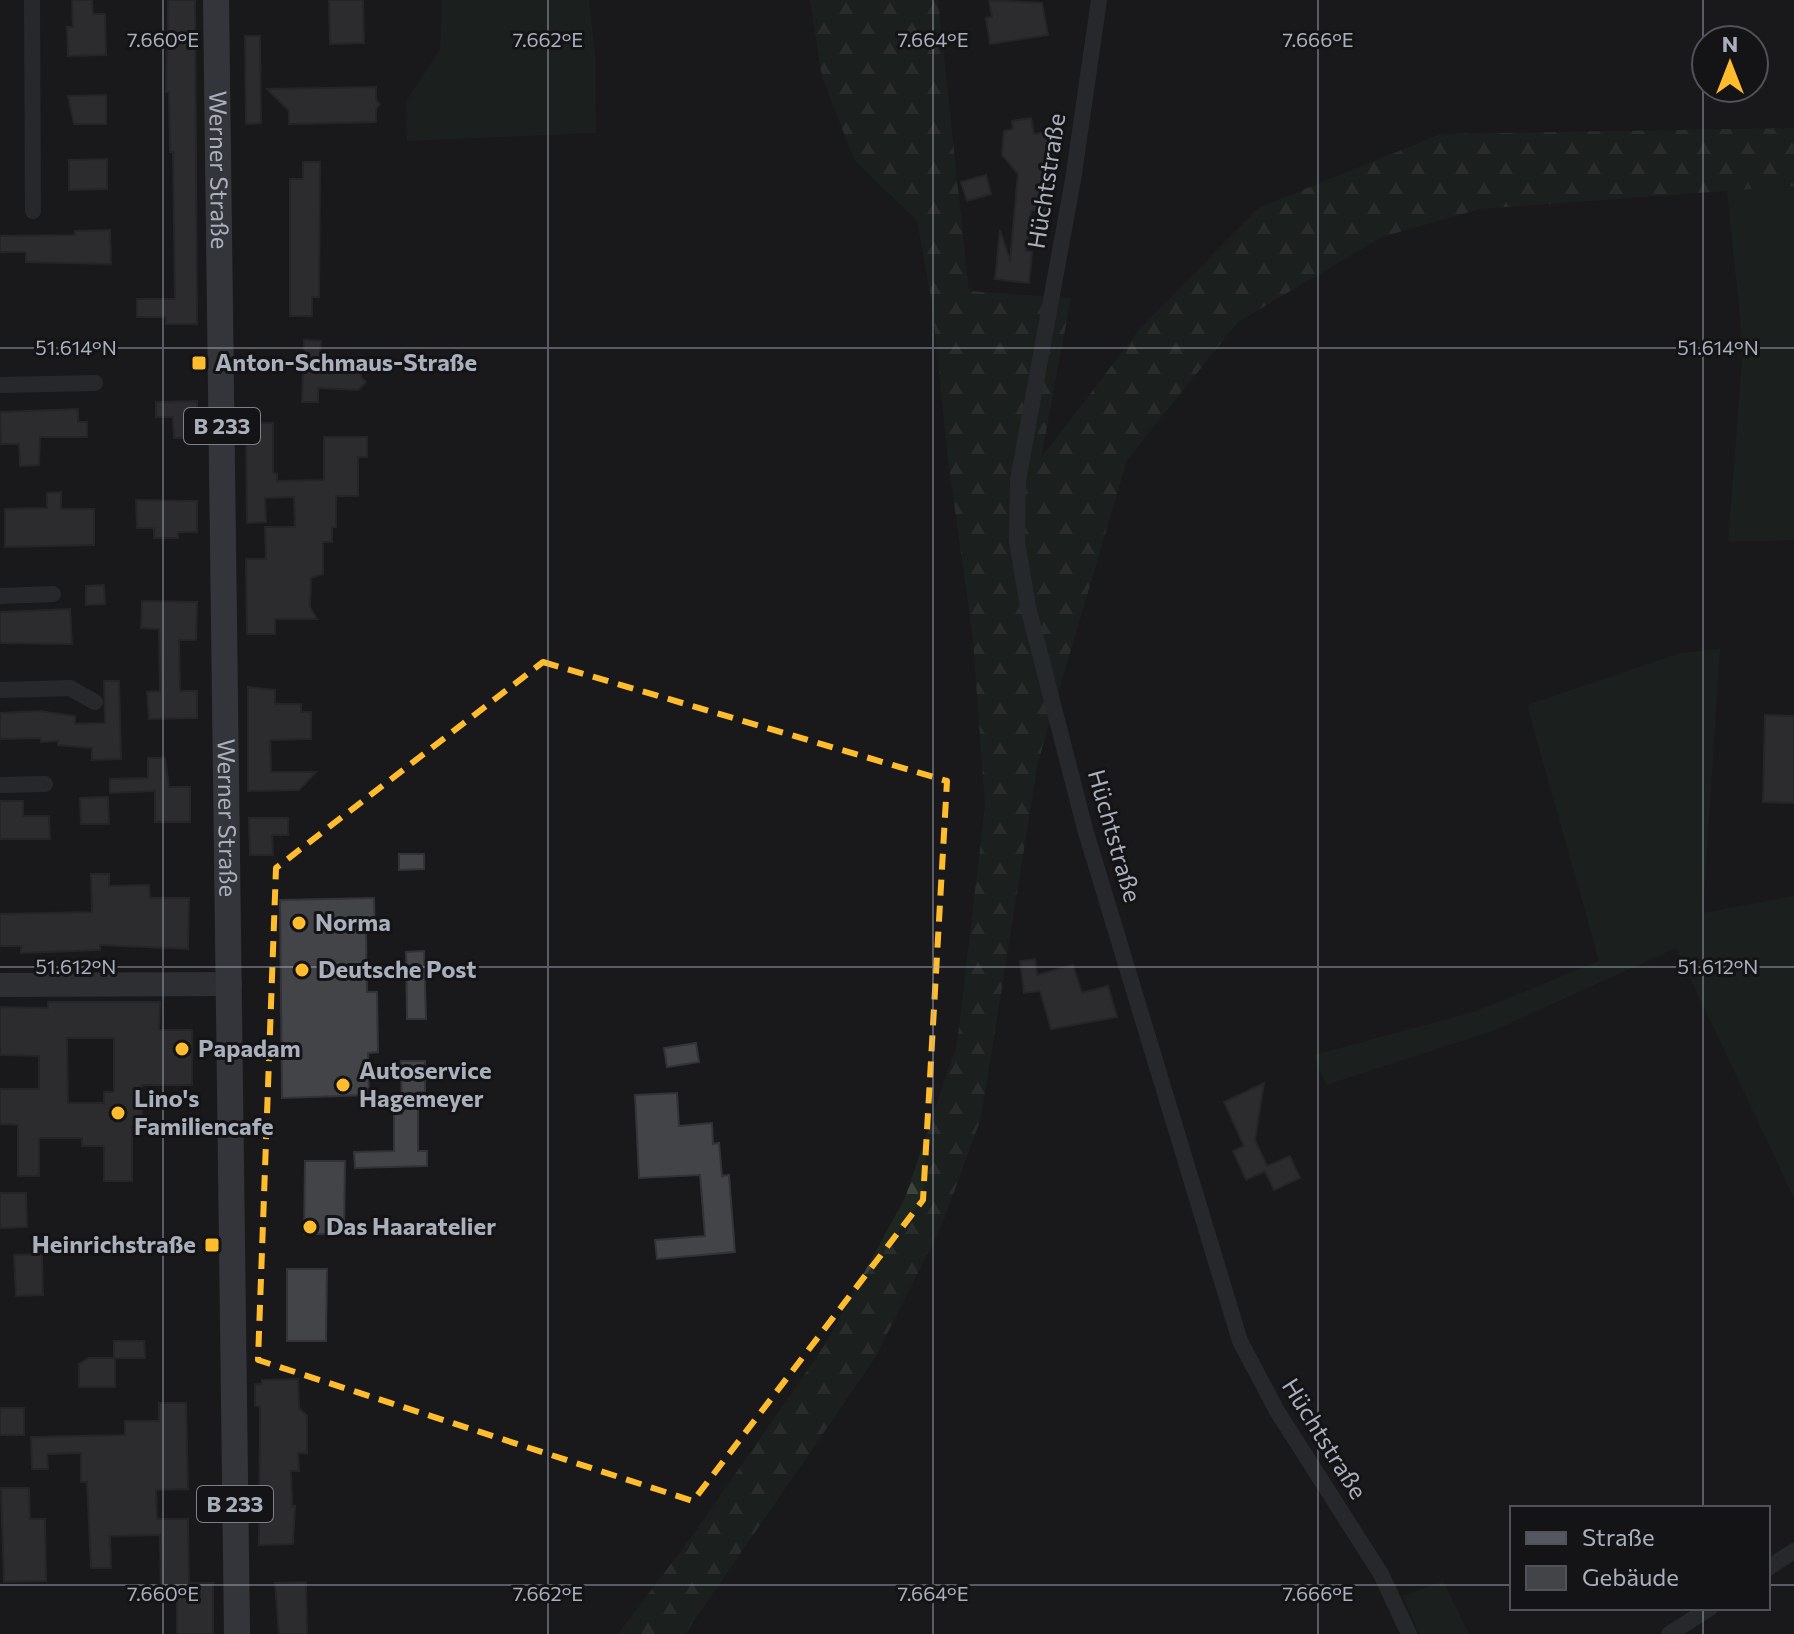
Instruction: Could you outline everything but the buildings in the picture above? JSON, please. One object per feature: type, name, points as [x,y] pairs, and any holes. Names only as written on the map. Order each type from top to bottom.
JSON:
[{"type":"main road","name":"Werner Straße","points":[[216,0],[237,1634]]},
{"type":"street","points":[[32,0],[33,211]]},
{"type":"street","name":"Hüchtstraße","points":[[1099,0],[1073,180],[1018,480],[1017,541],[1028,607],[1085,829],[1240,1341],[1277,1411],[1381,1574],[1409,1634]]},
{"type":"street","points":[[0,385],[95,383]]},
{"type":"street","points":[[0,596],[53,594]]},
{"type":"street","points":[[0,690],[70,688],[95,702]]},
{"type":"street","points":[[0,785],[45,784]]},
{"type":"street","points":[[0,985],[230,984]]},
{"type":"street","points":[[1770,1567],[1794,1551]]},
{"type":"street","points":[[1669,1634],[1707,1610]]},
{"type":"highlighted area","points":[[543,662],[947,781],[923,1200],[693,1501],[258,1360],[276,868]]},
{"type":"green space","points":[[442,0],[589,0],[595,54],[596,133],[407,141],[406,102],[440,49]]},
{"type":"green space","points":[[810,0],[938,0],[969,291],[1071,298],[1041,458],[1139,330],[1258,208],[1441,134],[1794,128],[1794,186],[1480,209],[1382,237],[1238,322],[1127,460],[1038,762],[981,1118],[942,1225],[875,1358],[685,1634],[618,1634],[695,1532],[824,1346],[905,1198],[957,1044],[985,806],[973,640],[948,459],[932,303],[917,221],[854,159],[822,77]]},
{"type":"green space","points":[[1794,186],[1794,540],[1728,542],[1743,348],[1727,191]]},
{"type":"green space","points":[[1720,649],[1703,913],[1794,896],[1794,1198],[1676,948],[1490,1032],[1326,1085],[1314,1055],[1477,1011],[1599,961],[1527,705],[1680,653]]},
{"type":"green space","points":[[1443,1581],[1469,1634],[1419,1634],[1403,1596]]},
{"type":"place","name":"Anton-Schmaus-Straße","points":[[199,363]]},
{"type":"place","name":"Norma","points":[[299,923]]},
{"type":"place","name":"Deutsche Post","points":[[302,970]]},
{"type":"place","name":"Papadam","points":[[182,1049]]},
{"type":"place","name":"Autoservice Hagemeyer","points":[[343,1085]]},
{"type":"place","name":"Lino's Familiencafe","points":[[118,1113]]},
{"type":"place","name":"Das Haaratelier","points":[[310,1227]]},
{"type":"place","name":"Heinrichstraße","points":[[212,1245]]}]
